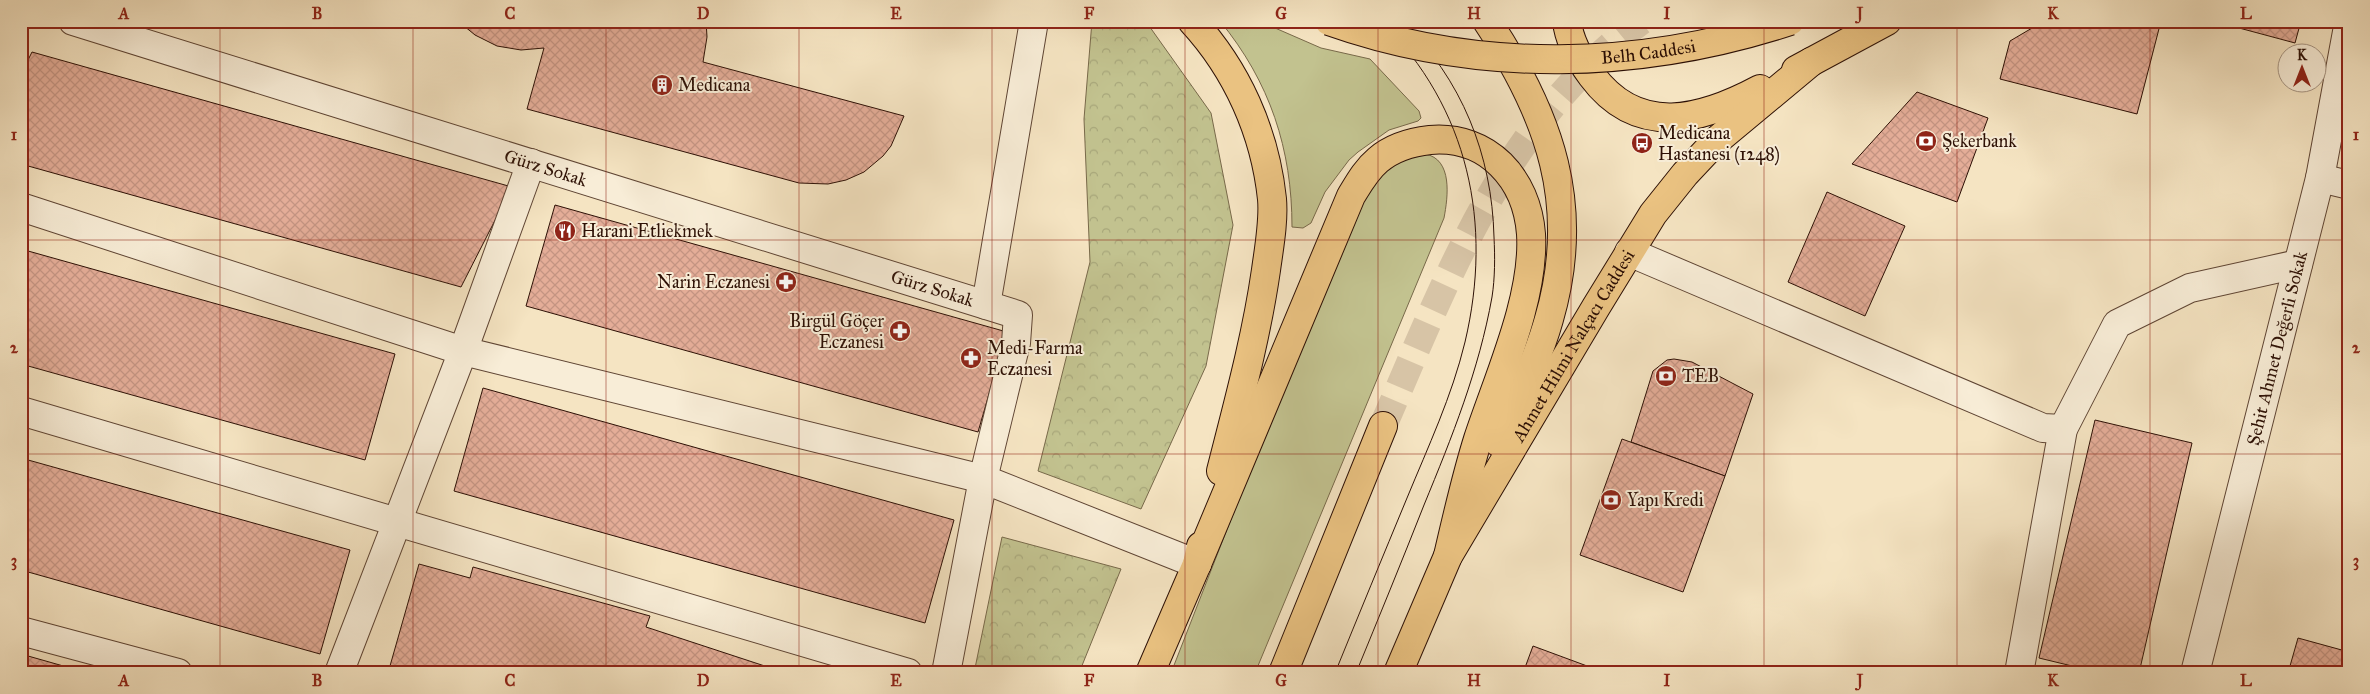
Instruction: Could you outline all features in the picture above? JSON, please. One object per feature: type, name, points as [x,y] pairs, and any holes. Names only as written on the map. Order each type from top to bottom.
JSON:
[{"type":"main road","points":[[1192,21],[1230,71],[1249,107],[1264,151],[1272,200],[1268,257],[1250,355],[1197,564]]},
{"type":"main road","name":"Belh Caddesi","points":[[1329,21],[1353,30],[1448,52],[1488,58],[1571,60],[1651,54],[1730,39],[1790,21]]},
{"type":"main road","points":[[1448,556],[1539,350],[1549,319],[1562,254],[1563,212],[1559,179],[1551,147],[1522,79],[1487,21]]},
{"type":"main road","points":[[1567,21],[1573,44],[1596,81],[1629,109],[1648,115],[1692,117],[1729,106],[1887,21]]},
{"type":"main road","name":"Ahmet Hilmi Nalçacı Caddesi","points":[[1398,673],[1448,556],[1653,214],[1697,161],[1747,114],[1811,62]]},
{"type":"main road","points":[[1150,673],[1352,196],[1362,177],[1378,160],[1397,148],[1419,141],[1440,139],[1481,148],[1500,164],[1515,182],[1522,196],[1531,236],[1528,276],[1520,314],[1478,440],[1448,556]]},
{"type":"main road","points":[[1283,673],[1383,426]]},
{"type":"street","name":"Gürz Sokak","points":[[73,21],[1018,315],[1016,343],[983,479]]},
{"type":"street","points":[[986,305],[1034,21]]},
{"type":"street","name":"Şehit Ahmet Değerli Sokak","points":[[2195,673],[2320,178],[2349,21]]},
{"type":"street","points":[[339,673],[463,351],[531,163]]},
{"type":"street","points":[[2320,178],[2349,186]]},
{"type":"street","points":[[21,206],[463,351],[983,479],[1197,564]]},
{"type":"street","points":[[1629,252],[2043,428],[2063,429]]},
{"type":"street","points":[[2019,673],[2063,429],[2117,324],[2190,288],[2298,264]]},
{"type":"street","points":[[21,411],[908,673]]},
{"type":"street","points":[[946,673],[983,479]]},
{"type":"street","points":[[21,631],[178,673]]},
{"type":"green space","points":[[1092,21],[1141,21],[1147,23],[1211,113],[1233,225],[1206,366],[1141,509],[1038,471],[1090,262],[1084,119]]},
{"type":"green space","points":[[1220,21],[1259,21],[1321,48],[1370,59],[1419,111],[1421,118],[1418,121],[1389,130],[1358,152],[1349,160],[1325,192],[1311,223],[1303,228],[1292,227],[1288,170],[1275,118],[1265,92],[1252,68]]},
{"type":"green space","points":[[1425,154],[1434,157],[1440,163],[1447,180],[1447,200],[1444,218],[1255,673],[1171,673],[1258,450],[1365,195],[1384,169],[1412,156]]},
{"type":"green space","points":[[1002,537],[1121,569],[1079,673],[974,673]]},
{"type":"building","name":"Medicana","points":[[458,21],[706,21],[707,37],[703,62],[904,116],[891,146],[883,156],[864,172],[846,180],[828,184],[799,183],[527,109],[544,48],[521,50],[497,46],[475,35]]},
{"type":"building","points":[[2044,21],[2161,21],[2137,114],[2000,79],[2010,41]]},
{"type":"building","points":[[2213,21],[2301,21],[2295,42]]},
{"type":"building","points":[[32,52],[512,187],[461,287],[21,164],[21,74]]},
{"type":"building","name":"Şekerbank","points":[[1917,92],[1988,118],[1957,202],[1852,164]]},
{"type":"building","points":[[1827,192],[1905,226],[1865,316],[1788,282]]},
{"type":"building","points":[[555,205],[1007,332],[978,432],[526,306]]},
{"type":"building","points":[[21,249],[395,354],[365,460],[21,364]]},
{"type":"building","points":[[1674,359],[1692,362],[1753,394],[1725,476],[1631,442],[1653,371],[1667,360]]},
{"type":"building","points":[[483,388],[954,520],[925,623],[454,491]]},
{"type":"building","points":[[2095,420],[2192,443],[2139,673],[2101,673],[2039,658]]},
{"type":"building","points":[[1622,439],[1725,476],[1683,592],[1580,555]]},
{"type":"building","points":[[21,458],[350,550],[320,654],[21,570]]},
{"type":"building","points":[[419,564],[470,578],[473,567],[650,616],[646,627],[786,673],[388,673]]},
{"type":"building","points":[[2298,638],[2349,652],[2349,673],[2288,673]]},
{"type":"building","points":[[1533,646],[1606,673],[1523,673]]},
{"type":"building","points":[[21,654],[88,673],[21,673]]},
{"type":"tunnel","points":[[1383,426],[1457,259],[1485,206],[1516,154],[1552,106],[1593,62],[1641,21]]},
{"type":"tram line","points":[[1335,673],[1446,402],[1460,362],[1473,298],[1476,254],[1474,212],[1466,170],[1454,130],[1435,91],[1411,55],[1381,21]]},
{"type":"tram line","points":[[1356,673],[1464,403],[1480,351],[1494,282],[1495,252],[1492,207],[1480,148],[1470,120],[1457,93],[1423,44],[1402,21]]},
{"type":"place","name":"Medicana","points":[[662,85]]},
{"type":"place","name":"Şekerbank","points":[[1926,141]]},
{"type":"place","name":"Medicana Hastanesi (1248)","points":[[1642,143]]},
{"type":"place","name":"Harani Etliekmek","points":[[565,231]]},
{"type":"place","name":"Narin Eczanesi","points":[[786,282]]},
{"type":"place","name":"Birgül Göçer Eczanesi","points":[[900,331]]},
{"type":"place","name":"Medi-Farma Eczanesi","points":[[971,358]]},
{"type":"place","name":"TEB","points":[[1666,376]]},
{"type":"place","name":"Yapı Kredi","points":[[1611,500]]}]
